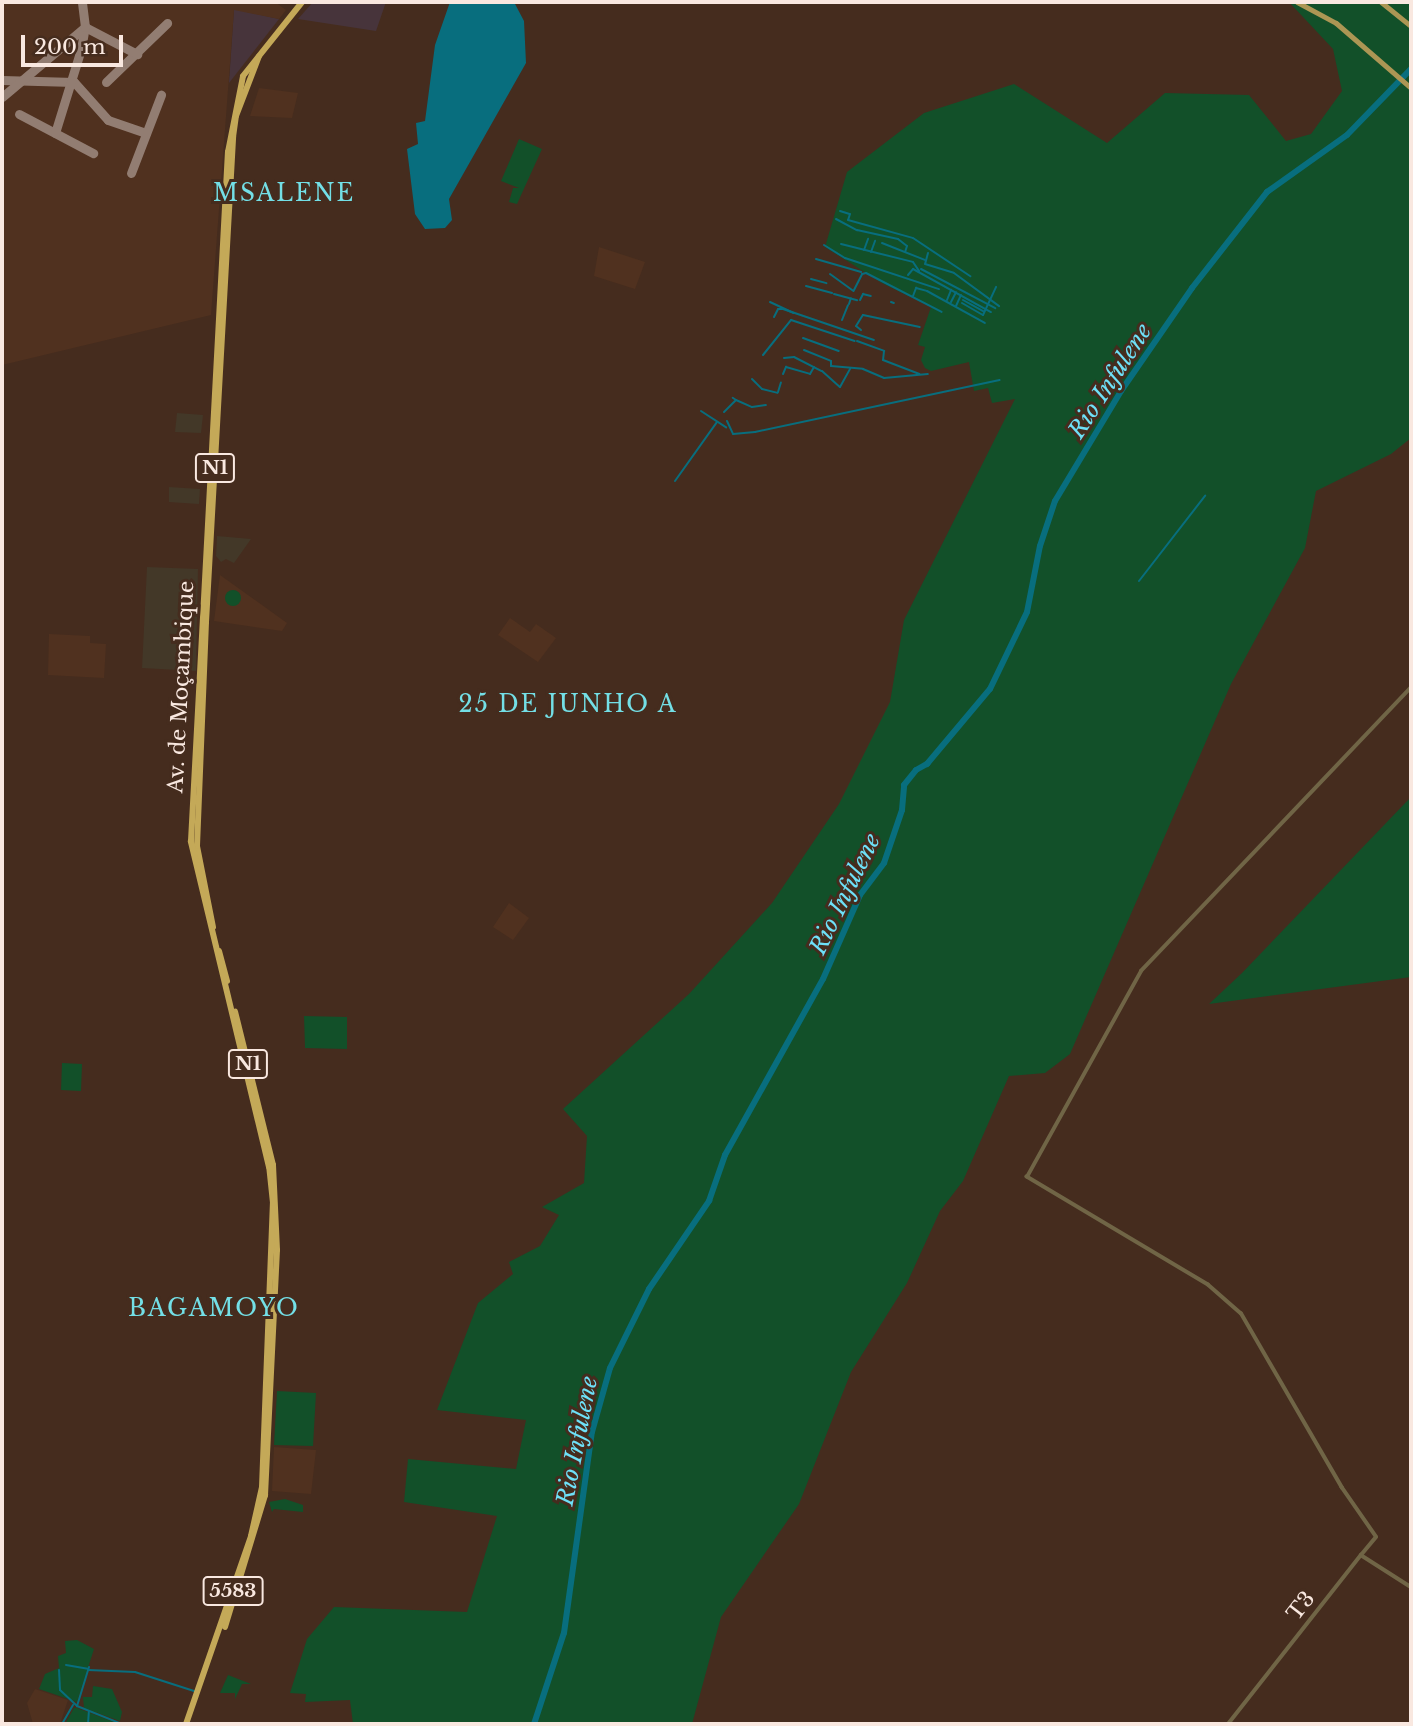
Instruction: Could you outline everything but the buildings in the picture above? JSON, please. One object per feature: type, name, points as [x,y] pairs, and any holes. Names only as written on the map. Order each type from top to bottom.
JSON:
[{"type":"highway","name":"N1","points":[[207,559],[229,132],[239,85],[258,52],[303,2]]},
{"type":"highway","name":"Av. de Moçambique","points":[[207,559],[197,794],[202,881],[273,1164],[275,1253]]},
{"type":"highway","name":"Av. de Moçambique","points":[[207,559],[191,819],[193,863],[269,1167],[275,1253]]},
{"type":"highway","name":"5583","points":[[189,1724],[254,1544],[265,1495],[275,1253]]},
{"type":"main road","points":[[1297,2],[1336,23],[1411,88]]},
{"type":"main road","points":[[1381,2],[1411,26]]},
{"type":"street","points":[[1411,687],[1141,971],[1027,1177],[1208,1285],[1241,1314],[1342,1488],[1376,1537],[1361,1555],[1411,1587]]},
{"type":"street","name":"T3","points":[[1228,1724],[1361,1555]]},
{"type":"shaded area","points":[[2,2],[275,2],[286,10],[279,19],[234,10],[211,315],[2,365]]},
{"type":"shaded area","points":[[313,2],[386,2],[376,31],[298,19]]},
{"type":"shaded area","points":[[234,9],[279,19],[229,83]]},
{"type":"shaded area","points":[[259,88],[298,93],[292,118],[250,116]]},
{"type":"shaded area","points":[[599,247],[645,262],[635,289],[594,276]]},
{"type":"shaded area","points":[[177,413],[203,415],[201,433],[175,432]]},
{"type":"shaded area","points":[[169,487],[200,489],[199,504],[169,502]]},
{"type":"shaded area","points":[[217,536],[251,539],[234,563],[226,559],[221,562],[216,556]]},
{"type":"shaded area","points":[[147,567],[198,569],[196,671],[142,668]]},
{"type":"shaded area","points":[[220,575],[287,623],[282,631],[214,621]]},
{"type":"shaded area","points":[[510,618],[530,632],[536,624],[556,638],[538,662],[498,635]]},
{"type":"shaded area","points":[[49,634],[90,636],[90,643],[106,644],[104,678],[48,675]]},
{"type":"shaded area","points":[[509,903],[529,918],[513,940],[493,927]]},
{"type":"shaded area","points":[[274,1447],[316,1450],[311,1494],[272,1491]]},
{"type":"shaded area","points":[[35,1689],[68,1700],[60,1724],[33,1724],[27,1703]]},
{"type":"green space","points":[[1289,2],[1411,2],[1411,438],[1391,454],[1316,491],[1305,548],[1231,684],[1070,1054],[1045,1073],[1009,1076],[963,1181],[940,1211],[907,1283],[851,1372],[799,1504],[721,1617],[692,1724],[353,1724],[350,1700],[305,1702],[306,1694],[290,1693],[307,1639],[334,1607],[467,1612],[497,1516],[404,1502],[408,1459],[516,1469],[526,1420],[437,1410],[478,1303],[513,1274],[509,1262],[540,1246],[559,1215],[542,1207],[584,1183],[587,1136],[563,1109],[689,994],[772,903],[839,804],[890,702],[904,620],[1015,399],[992,403],[988,388],[974,391],[969,362],[931,371],[925,368],[921,360],[925,347],[918,345],[931,307],[882,283],[825,247],[847,172],[924,113],[1014,84],[1107,143],[1165,93],[1249,95],[1286,141],[1311,134],[1342,91],[1333,49]]},
{"type":"green space","points":[[519,139],[542,149],[517,204],[509,202],[513,188],[519,188],[501,181]]},
{"type":"green space","points":[[230,590],[236,590],[241,598],[239,604],[230,606],[225,601],[225,595]]},
{"type":"green space","points":[[1411,797],[1411,977],[1209,1004],[1242,973]]},
{"type":"green space","points":[[304,1016],[347,1017],[347,1049],[305,1048]]},
{"type":"green space","points":[[62,1063],[82,1064],[81,1091],[61,1090]]},
{"type":"green space","points":[[277,1391],[316,1393],[313,1446],[274,1445]]},
{"type":"green space","points":[[285,1499],[303,1505],[303,1512],[274,1509],[272,1512],[269,1502]]},
{"type":"green space","points":[[77,1640],[94,1649],[77,1702],[39,1689],[45,1674],[59,1668],[58,1656],[66,1653],[65,1641]]},
{"type":"green space","points":[[228,1675],[251,1684],[242,1684],[235,1699],[235,1693],[220,1693]]},
{"type":"green space","points":[[93,1686],[112,1689],[122,1712],[120,1721],[84,1708],[83,1697],[92,1697]]},
{"type":"green space","points":[[74,1708],[77,1708],[114,1722],[65,1724]]},
{"type":"water","points":[[450,2],[514,2],[524,21],[526,63],[449,199],[452,220],[445,228],[425,229],[415,214],[407,149],[418,144],[416,123],[425,121],[435,45]]},
{"type":"waterway","name":"Rio Infulene","points":[[534,1724],[564,1633],[592,1432],[610,1368],[649,1289],[709,1201],[725,1155],[823,979],[860,895],[884,863],[902,810],[904,785],[916,770],[927,764],[990,689],[1027,612],[1040,546],[1055,501],[1121,391],[1192,288],[1267,192],[1347,135],[1411,69]]},
{"type":"waterway","points":[[840,211],[850,214],[848,220],[913,238],[970,276]]},
{"type":"waterway","points":[[836,219],[857,230],[898,239],[907,246],[905,252]]},
{"type":"waterway","points":[[864,250],[868,239]]},
{"type":"waterway","points":[[871,252],[875,241]]},
{"type":"waterway","points":[[882,243],[925,260]]},
{"type":"waterway","points":[[841,244],[913,262],[919,271]]},
{"type":"waterway","points":[[824,245],[845,258],[939,289]]},
{"type":"waterway","points":[[928,253],[925,264],[954,273],[999,306]]},
{"type":"waterway","points":[[816,259],[861,272]]},
{"type":"waterway","points":[[908,275],[913,269],[991,312]]},
{"type":"waterway","points":[[921,269],[995,308]]},
{"type":"waterway","points":[[854,290],[862,274],[866,273],[942,312]]},
{"type":"waterway","points":[[830,274],[853,291]]},
{"type":"waterway","points":[[811,279],[826,283]]},
{"type":"waterway","points":[[806,286],[832,293]]},
{"type":"waterway","points":[[962,303],[983,315],[996,287]]},
{"type":"waterway","points":[[913,296],[916,288],[927,291],[985,323]]},
{"type":"waterway","points":[[947,300],[951,290]]},
{"type":"waterway","points":[[951,302],[956,292]]},
{"type":"waterway","points":[[834,294],[857,300]]},
{"type":"waterway","points":[[860,300],[863,294],[871,296]]},
{"type":"waterway","points":[[956,306],[961,295]]},
{"type":"waterway","points":[[849,304],[851,298]]},
{"type":"waterway","points":[[963,300],[983,311]]},
{"type":"waterway","points":[[770,302],[794,313]]},
{"type":"waterway","points":[[842,320],[848,305]]},
{"type":"waterway","points":[[774,317],[778,309],[783,309],[874,340]]},
{"type":"waterway","points":[[861,330],[856,326],[863,315],[920,327]]},
{"type":"waterway","points":[[763,355],[791,320],[855,341]]},
{"type":"waterway","points":[[803,338],[839,351]]},
{"type":"waterway","points":[[857,341],[884,351],[883,360],[919,374]]},
{"type":"waterway","points":[[804,350],[831,361],[831,366],[863,369],[884,378],[928,374]]},
{"type":"waterway","points":[[784,358],[794,357],[822,371],[840,387],[850,369]]},
{"type":"waterway","points":[[783,374],[786,367],[810,374],[814,367]]},
{"type":"waterway","points":[[752,379],[762,389],[778,393]]},
{"type":"waterway","points":[[727,421],[733,434],[755,432],[1000,380]]},
{"type":"waterway","points":[[778,392],[781,382]]},
{"type":"waterway","points":[[724,412],[736,400],[733,398]]},
{"type":"waterway","points":[[736,400],[752,407],[766,405]]},
{"type":"waterway","points":[[701,411],[726,427]]},
{"type":"waterway","points":[[675,481],[717,422]]},
{"type":"waterway","points":[[1139,581],[1205,496]]},
{"type":"waterway","points":[[66,1665],[88,1669]]},
{"type":"waterway","points":[[89,1667],[77,1706],[122,1724]]},
{"type":"waterway","points":[[59,1670],[60,1690],[77,1706]]},
{"type":"waterway","points":[[88,1670],[135,1672],[194,1691]]},
{"type":"waterway","points":[[62,1724],[73,1705]]},
{"type":"waterway","points":[[88,1724],[89,1711]]},
{"type":"taxiway","points":[[55,133],[81,49],[85,27],[82,2]]},
{"type":"taxiway","points":[[106,82],[167,23]]},
{"type":"taxiway","points":[[2,97],[85,27],[137,54]]},
{"type":"taxiway","points":[[2,80],[74,82],[108,120],[146,133]]},
{"type":"taxiway","points":[[131,173],[161,95]]},
{"type":"taxiway","points":[[19,114],[93,153]]},
{"type":"district","name":"MSALENE","points":[[284,193]]},
{"type":"district","name":"25 DE JUNHO A","points":[[568,704]]},
{"type":"district","name":"BAGAMOYO","points":[[214,1308]]}]
